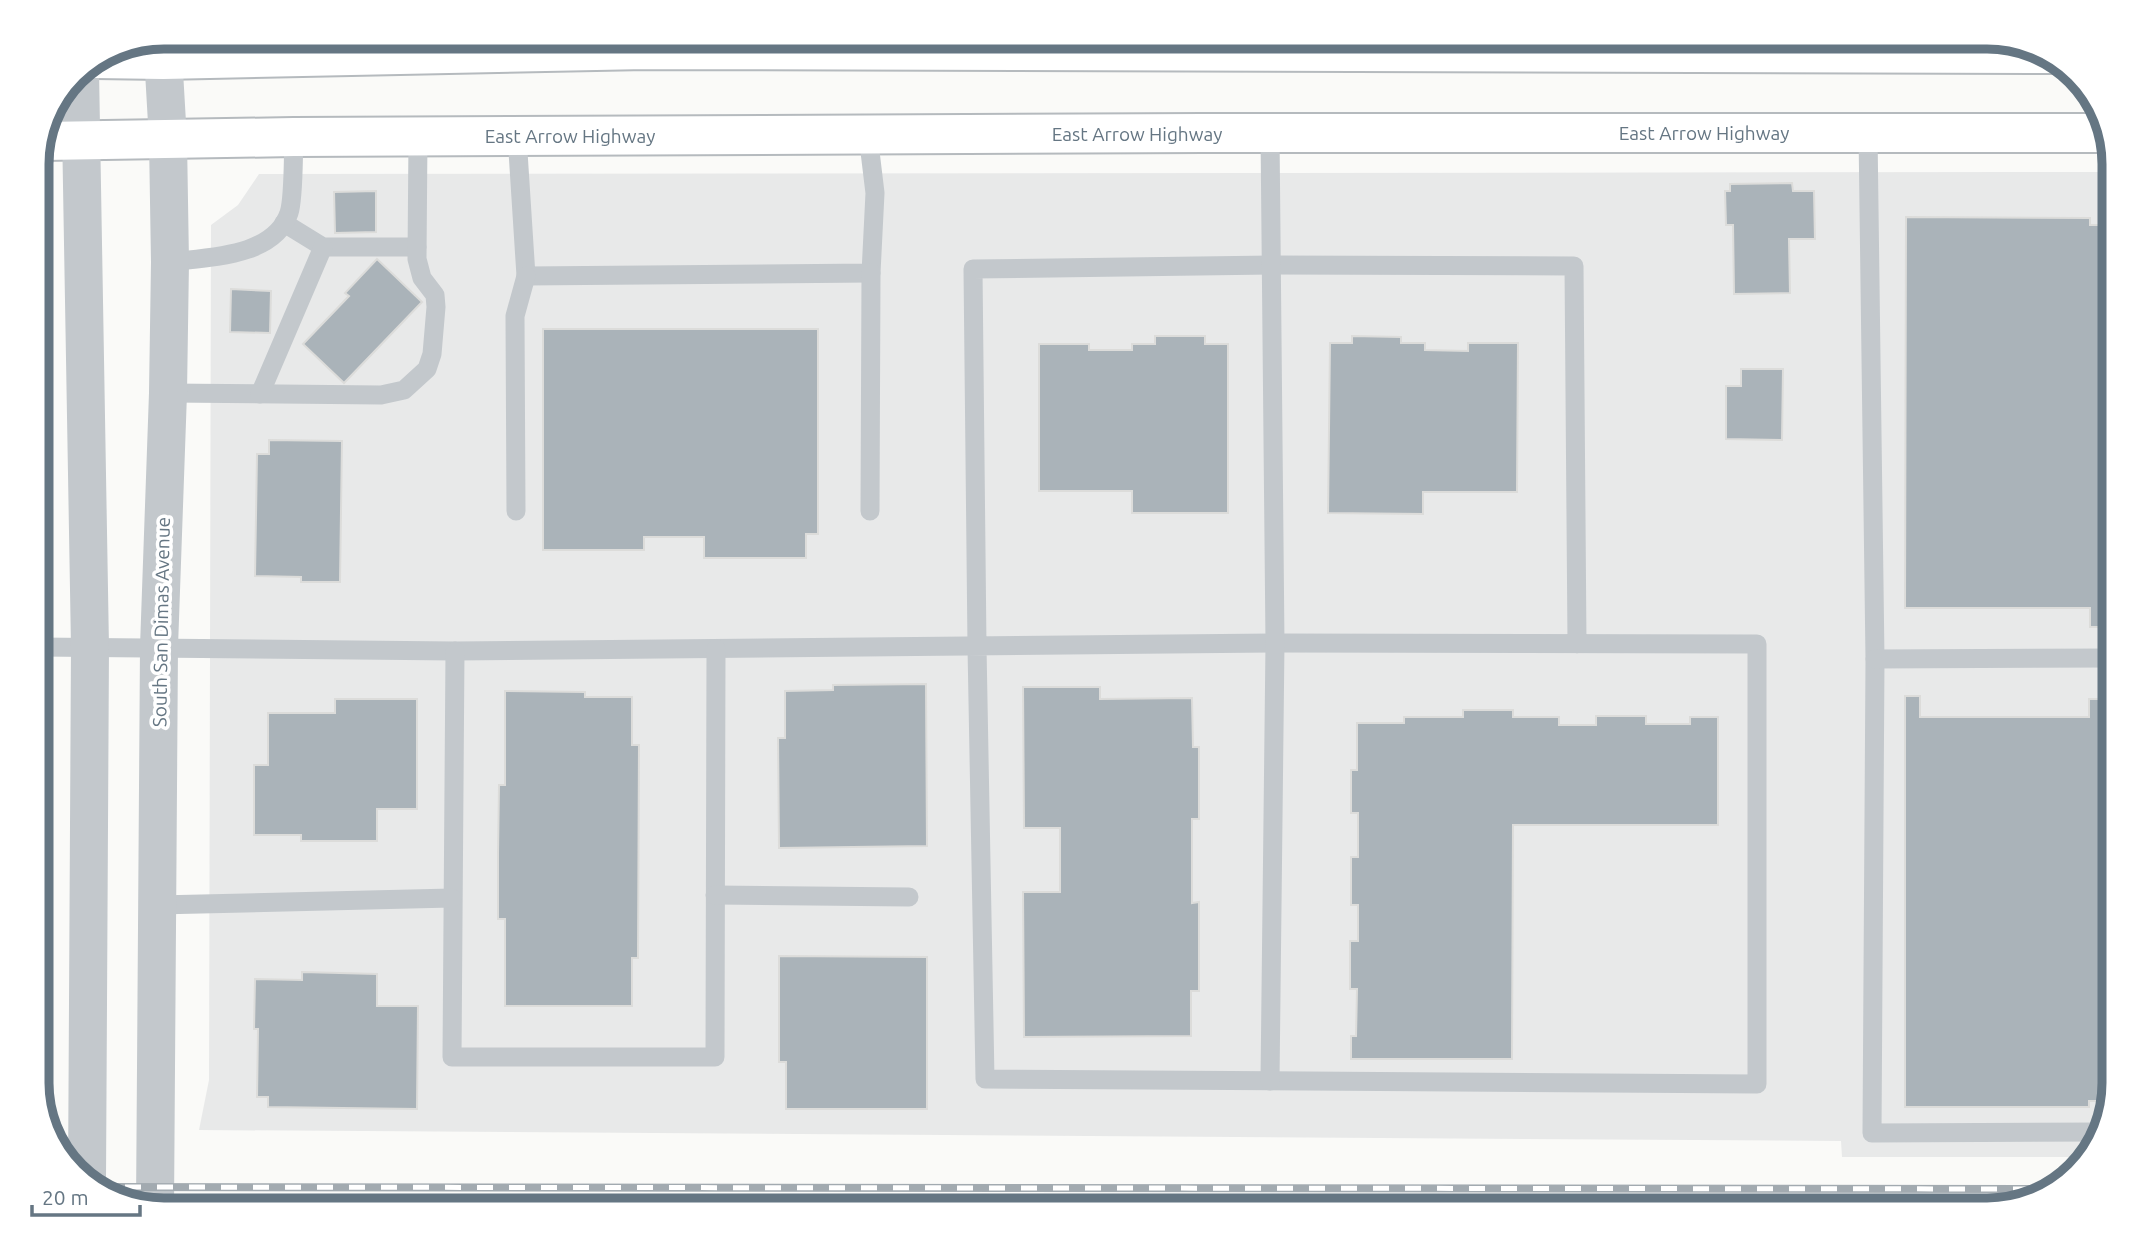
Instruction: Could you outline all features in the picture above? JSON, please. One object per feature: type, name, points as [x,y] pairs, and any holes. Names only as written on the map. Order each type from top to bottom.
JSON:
[{"type":"main road","points":[[132,54],[162,49]]},
{"type":"main road","points":[[616,49],[688,49]]},
{"type":"main road","points":[[1929,49],[2008,51]]},
{"type":"main road","name":"East Arrow Highway","points":[[62,141],[294,137],[1270,133],[2098,133]]},
{"type":"street","name":"South San Dimas Avenue","points":[[155,1197],[159,647],[170,262],[163,49]]},
{"type":"street","points":[[74,93],[62,141],[90,647],[87,1168]]},
{"type":"lane","points":[[1270,133],[1275,643],[1270,1081]]},
{"type":"lane","points":[[1868,133],[1875,659],[1872,1133],[2091,1132]]},
{"type":"lane","points":[[869,135],[874,193],[870,511]]},
{"type":"lane","points":[[516,511],[516,316],[526,276],[517,136]]},
{"type":"lane","points":[[170,262],[246,251],[275,236],[290,211],[294,137]]},
{"type":"lane","points":[[168,393],[381,396],[404,390],[427,369],[432,354],[436,307],[435,295],[422,278],[417,259],[418,137]]},
{"type":"lane","points":[[284,223],[323,247],[417,247]]},
{"type":"lane","points":[[260,394],[323,247]]},
{"type":"lane","points":[[49,647],[454,651],[977,647],[1275,643],[1577,644],[1757,644],[1757,1084],[985,1079],[977,647],[973,269],[1272,265],[1574,266],[1577,644]]},
{"type":"lane","points":[[526,276],[872,273]]},
{"type":"lane","points":[[454,651],[452,1057],[715,1057],[716,649]]},
{"type":"lane","points":[[1875,659],[2102,658]]},
{"type":"lane","points":[[715,895],[909,897]]},
{"type":"lane","points":[[157,905],[452,898]]},
{"type":"shaded area","points":[[2102,172],[2102,1083],[2098,1113],[2087,1141],[2074,1157],[1842,1157],[1841,1141],[199,1130],[209,1080],[211,225],[238,205],[259,174]]},
{"type":"building","points":[[1792,183],[1793,191],[1814,191],[1815,239],[1789,239],[1790,293],[1734,294],[1733,225],[1726,225],[1725,191],[1730,191],[1730,184]]},
{"type":"building","points":[[376,191],[376,232],[335,233],[334,192]]},
{"type":"building","points":[[1906,217],[2090,218],[2090,225],[2102,225],[2102,627],[2090,627],[2090,608],[1905,608]]},
{"type":"building","points":[[377,259],[422,302],[344,383],[303,344],[349,296],[345,293]]},
{"type":"building","points":[[231,289],[271,291],[270,333],[230,332]]},
{"type":"building","points":[[543,329],[818,329],[818,534],[806,534],[806,558],[704,558],[704,537],[644,537],[644,550],[543,550]]},
{"type":"building","points":[[1155,336],[1205,336],[1205,344],[1228,344],[1228,513],[1132,513],[1132,491],[1039,491],[1039,344],[1089,344],[1089,350],[1132,350],[1132,344],[1155,344]]},
{"type":"building","points":[[1352,336],[1401,337],[1401,343],[1425,343],[1425,350],[1468,351],[1468,343],[1518,343],[1517,492],[1423,492],[1423,514],[1328,513],[1330,343],[1352,343]]},
{"type":"building","points":[[1741,369],[1783,369],[1782,440],[1726,439],[1726,386],[1741,386]]},
{"type":"building","points":[[269,440],[342,441],[340,582],[301,582],[301,577],[255,576],[257,454],[269,454]]},
{"type":"building","points":[[926,684],[927,846],[779,848],[778,738],[785,738],[785,691],[833,690],[833,685]]},
{"type":"building","points":[[1023,687],[1100,687],[1100,699],[1192,698],[1193,747],[1199,747],[1199,819],[1192,819],[1192,903],[1199,902],[1199,991],[1191,991],[1191,1036],[1024,1037],[1023,892],[1060,892],[1060,828],[1024,828]]},
{"type":"building","points":[[505,691],[585,692],[585,697],[632,697],[632,745],[639,745],[638,958],[632,958],[632,1006],[505,1006],[505,919],[498,919],[498,853],[499,785],[505,785]]},
{"type":"building","points":[[1905,696],[1920,696],[1920,717],[2089,717],[2089,699],[2102,699],[2100,1101],[2089,1101],[2089,1107],[1905,1107]]},
{"type":"building","points":[[335,699],[417,699],[417,809],[377,809],[377,841],[301,841],[301,835],[254,835],[254,765],[268,765],[268,713],[335,713]]},
{"type":"building","points":[[1463,710],[1513,710],[1513,717],[1559,717],[1559,725],[1596,725],[1596,716],[1646,716],[1646,724],[1690,724],[1690,717],[1718,717],[1718,825],[1513,825],[1512,1059],[1351,1059],[1351,1036],[1356,1036],[1357,989],[1350,989],[1350,941],[1358,941],[1358,905],[1351,905],[1351,857],[1358,857],[1358,813],[1351,813],[1351,770],[1357,770],[1357,723],[1404,723],[1404,717],[1463,717]]},
{"type":"building","points":[[779,956],[927,957],[927,1109],[786,1109],[786,1062],[779,1062]]},
{"type":"building","points":[[302,972],[377,974],[377,1006],[418,1006],[417,1109],[268,1107],[268,1097],[257,1097],[258,1029],[254,1029],[255,979],[302,980]]},
{"type":"railway","points":[[115,1187],[2031,1189]]}]
